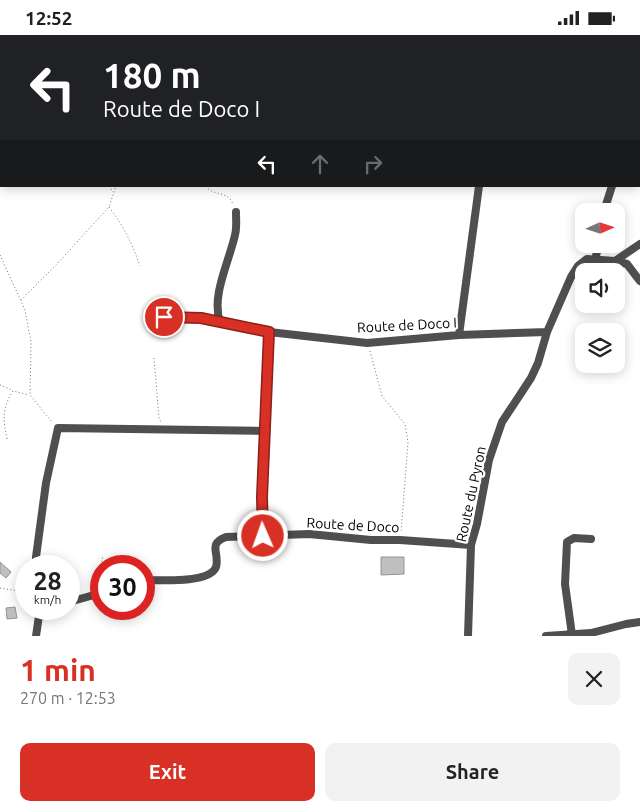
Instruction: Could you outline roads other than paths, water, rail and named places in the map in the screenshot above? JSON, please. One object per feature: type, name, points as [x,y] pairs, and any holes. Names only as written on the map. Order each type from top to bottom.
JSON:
[{"type":"street","points":[[459,335],[479,187]]},
{"type":"street","points":[[607,203],[612,187]]},
{"type":"street","points":[[220,322],[218,305],[222,280],[236,234],[236,212]]},
{"type":"street","points":[[615,261],[640,244]]},
{"type":"street","points":[[595,260],[597,253]]},
{"type":"street","name":"Route du Pyron","points":[[468,636],[472,545],[489,460],[502,421],[531,378],[538,363],[547,332],[578,265],[587,259],[615,261]]},
{"type":"street","points":[[615,261],[627,264],[640,281]]},
{"type":"street","name":"Route de Doco I","points":[[149,316],[201,318],[269,332],[367,343],[459,335],[547,332]]},
{"type":"street","points":[[263,536],[262,497],[269,332]]},
{"type":"street","points":[[36,555],[46,483],[58,428],[265,431]]},
{"type":"street","name":"Route de Doco","points":[[155,580],[176,581],[204,576],[213,571],[216,566],[215,545],[218,540],[226,537],[309,533],[371,540],[472,545]]},
{"type":"street","points":[[572,635],[565,584],[567,542],[574,538],[591,539]]},
{"type":"street","points":[[36,636],[38,620]]},
{"type":"street","points":[[546,636],[591,633],[640,622]]}]
